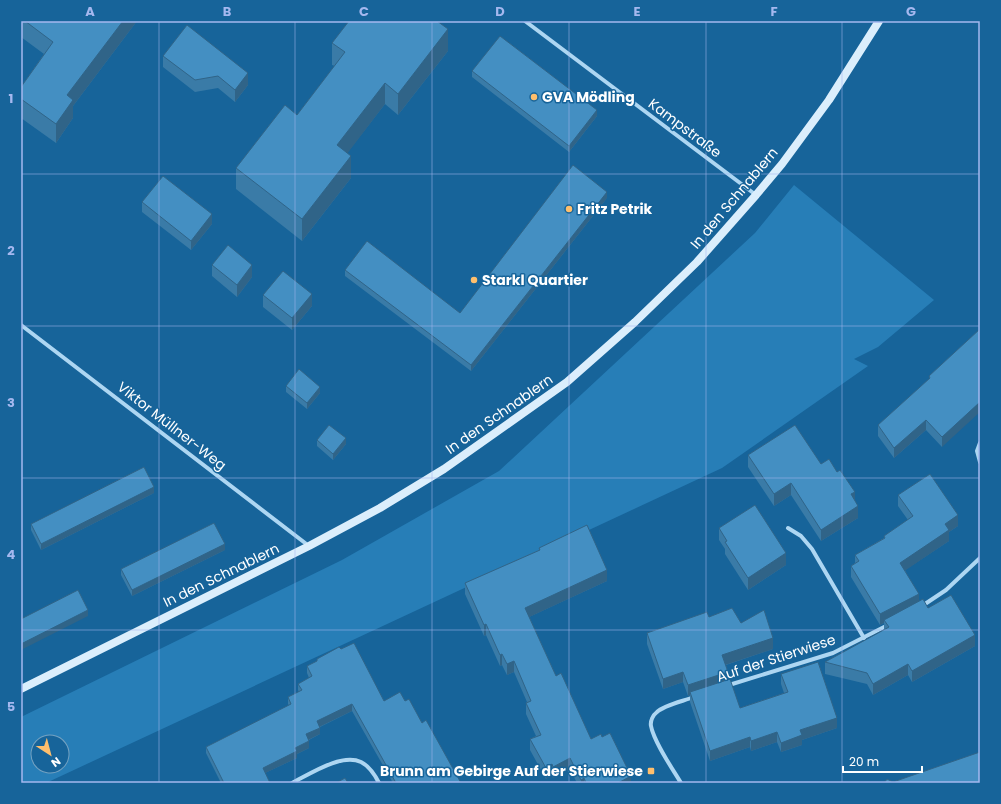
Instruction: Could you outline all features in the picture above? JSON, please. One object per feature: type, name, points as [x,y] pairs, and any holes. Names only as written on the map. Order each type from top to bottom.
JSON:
[{"type":"street","name":"Kampstraße","points":[[524,21],[756,195]]},
{"type":"street","name":"In den Schnablern","points":[[21,689],[309,546],[380,508],[444,469],[567,382],[635,322],[697,262],[756,195],[782,164],[829,100],[879,21]]},
{"type":"street","name":"Viktor Müllner-Weg","points":[[21,324],[309,546]]},
{"type":"street","points":[[980,443],[977,451],[980,462]]},
{"type":"street","points":[[788,528],[801,536],[812,550],[864,638]]},
{"type":"street","points":[[920,607],[946,590],[980,558]]},
{"type":"street","name":"Auf der Stierwiese","points":[[724,687],[833,653],[890,624]]},
{"type":"street","points":[[681,783],[659,746],[651,725],[652,718],[663,708],[697,696]]},
{"type":"street","points":[[292,783],[329,765],[350,759],[361,762],[370,769],[379,783]]},
{"type":"shaded area","points":[[794,185],[934,300],[878,347],[854,359],[868,366],[722,468],[70,772],[70,734],[30,734],[30,774],[65,774],[46,783],[21,783],[21,717],[342,560],[499,471],[755,233]]},
{"type":"building","points":[[25,21],[123,21],[67,95],[73,100],[56,124],[21,99],[21,87],[53,42]]},
{"type":"building","points":[[349,21],[437,21],[448,29],[398,94],[385,83],[337,145],[351,156],[302,219],[236,168],[285,105],[297,115],[345,52],[332,43]]},
{"type":"building","points":[[187,25],[248,73],[235,90],[218,76],[195,80],[163,56]]},
{"type":"building","name":"GVA Mödling","points":[[500,36],[597,110],[569,146],[472,71]]},
{"type":"building","points":[[573,165],[607,192],[471,365],[345,270],[367,241],[460,313]]},
{"type":"building","points":[[163,176],[212,214],[191,241],[142,202]]},
{"type":"building","points":[[228,245],[252,265],[237,285],[212,265]]},
{"type":"building","points":[[283,271],[312,294],[292,318],[263,295]]},
{"type":"building","points":[[980,329],[980,402],[942,437],[926,420],[894,448],[878,425],[930,378],[929,376]]},
{"type":"building","points":[[299,369],[320,387],[307,403],[286,386]]},
{"type":"building","points":[[329,425],[346,438],[333,454],[317,440]]},
{"type":"building","points":[[795,425],[821,464],[829,459],[837,472],[840,470],[855,492],[851,494],[858,506],[821,530],[791,483],[774,494],[748,455]]},
{"type":"building","points":[[144,467],[154,487],[41,544],[31,524]]},
{"type":"building","points":[[930,474],[958,515],[945,524],[949,530],[900,563],[919,594],[880,614],[851,566],[859,561],[855,555],[885,538],[884,536],[913,516],[898,495]]},
{"type":"building","points":[[755,505],[786,553],[748,578],[725,542],[727,541],[719,528]]},
{"type":"building","points":[[214,523],[225,544],[132,590],[121,569]]},
{"type":"building","points":[[587,525],[607,570],[525,608],[556,676],[561,673],[591,739],[601,734],[602,737],[610,733],[631,776],[618,783],[586,783],[584,778],[581,780],[570,758],[553,767],[552,764],[546,768],[530,739],[541,735],[526,703],[531,701],[514,661],[507,664],[502,654],[500,655],[486,624],[484,625],[465,583],[540,550],[539,548]]},
{"type":"building","points":[[78,590],[88,610],[21,644],[21,619]]},
{"type":"building","points":[[951,595],[975,635],[912,671],[908,664],[873,684],[867,673],[825,662],[889,627],[884,620],[923,599],[928,608]]},
{"type":"building","points":[[732,608],[741,623],[764,610],[773,638],[722,655],[728,672],[688,685],[683,672],[663,679],[647,633],[707,612],[709,617]]},
{"type":"building","points":[[354,643],[384,701],[400,692],[405,701],[409,699],[422,723],[426,720],[461,783],[396,783],[352,704],[317,721],[320,728],[306,734],[309,741],[295,748],[297,751],[263,768],[270,783],[224,783],[206,747],[291,704],[288,697],[302,690],[298,684],[312,676],[307,666],[339,647],[341,649]]},
{"type":"building","points":[[818,662],[837,718],[800,730],[802,735],[781,743],[777,732],[751,741],[750,737],[710,751],[690,692],[730,679],[740,708],[788,692],[781,674]]},
{"type":"building","points":[[980,752],[980,783],[884,783],[887,779],[893,782]]},
{"type":"building","points":[[345,778],[348,783],[336,783]]},
{"type":"place","name":"GVA Mödling","points":[[534,97]]},
{"type":"place","name":"Fritz Petrik","points":[[569,209]]},
{"type":"place","name":"Starkl Quartier","points":[[474,280]]},
{"type":"place","name":"Brunn am Gebirge Auf der Stierwiese","points":[[651,771]]}]
